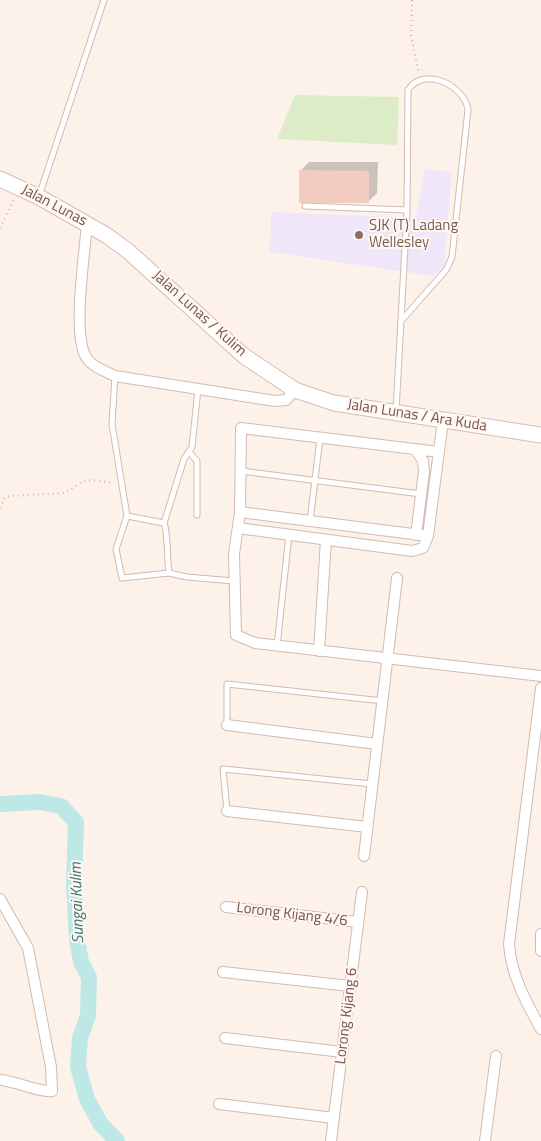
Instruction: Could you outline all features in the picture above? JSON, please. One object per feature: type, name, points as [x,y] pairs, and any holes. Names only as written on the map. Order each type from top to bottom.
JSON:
[{"type":"main road","name":"Jalan Lunas","points":[[0,179],[39,197],[106,235]]},
{"type":"main road","name":"Jalan Lunas / Kulim","points":[[106,235],[128,251],[244,356],[295,390]]},
{"type":"main road","name":"Jalan Lunas / Ara Kuda","points":[[295,390],[334,403],[538,435]]},
{"type":"street","points":[[87,223],[80,324],[81,346],[86,358],[93,365],[115,376],[275,401],[286,400],[295,390]]},
{"type":"street","points":[[238,528],[412,551],[423,548],[428,536],[443,420]]},
{"type":"street","points":[[439,452],[241,428],[240,512],[234,580],[236,634],[254,643],[541,676]]},
{"type":"street","points":[[415,450],[423,461],[416,534]]},
{"type":"street","points":[[240,512],[428,536]]},
{"type":"street","points":[[319,651],[326,540]]},
{"type":"street","points":[[364,856],[397,578]]},
{"type":"street","points":[[541,688],[509,944],[514,973],[524,1000],[541,1029]]},
{"type":"street","points":[[227,725],[378,744]]},
{"type":"street","points":[[228,811],[368,827]]},
{"type":"street","name":"Lorong Kijang 6","points":[[331,1141],[362,892]]},
{"type":"street","points":[[0,899],[28,948],[50,1058],[52,1091],[44,1092],[17,1082],[0,1080]]},
{"type":"street","name":"Lorong Kijang 4/6","points":[[226,907],[358,922]]},
{"type":"street","points":[[541,934],[541,951]]},
{"type":"street","points":[[223,972],[350,986]]},
{"type":"street","points":[[225,1038],[342,1052]]},
{"type":"street","points":[[485,1141],[496,1056]]},
{"type":"street","points":[[219,1104],[334,1118]]},
{"type":"lane","points":[[39,197],[104,0]]},
{"type":"lane","points":[[396,414],[406,210],[408,90],[413,83],[420,79],[442,80],[467,101],[468,110],[452,257],[446,270],[401,321]]},
{"type":"lane","points":[[305,206],[406,210]]},
{"type":"lane","points":[[115,376],[112,424],[127,516],[116,549],[122,578],[169,573],[186,577],[234,580]]},
{"type":"lane","points":[[169,573],[164,523],[184,459],[192,447],[198,389]]},
{"type":"lane","points":[[310,521],[320,438]]},
{"type":"lane","points":[[189,452],[197,461],[197,515]]},
{"type":"lane","points":[[240,471],[421,494]]},
{"type":"lane","points":[[127,516],[164,523]]},
{"type":"lane","points":[[277,646],[289,535]]},
{"type":"lane","points":[[227,725],[227,684],[383,701]]},
{"type":"lane","points":[[228,811],[223,769],[373,784]]},
{"type":"path","points":[[412,0],[411,36],[420,79]]},
{"type":"path","points":[[0,228],[19,188]]},
{"type":"path","points":[[0,508],[5,497],[10,496],[65,493],[82,482],[92,480],[122,484]]},
{"type":"shaded area","name":"SJK (T) Ladang Wellesley","points":[[425,169],[452,172],[444,265],[433,276],[270,252],[271,212],[416,218]]},
{"type":"green space","points":[[295,95],[399,97],[397,145],[277,139]]},
{"type":"building","points":[[299,170],[369,171],[369,203],[299,203]]},
{"type":"waterway","name":"Sungai Kulim","points":[[0,804],[39,802],[61,806],[76,822],[74,885],[77,940],[81,962],[89,977],[88,1016],[80,1038],[78,1067],[87,1099],[100,1123],[117,1141]]},
{"type":"place","name":"SJK (T) Ladang Wellesley","points":[[359,235]]}]
